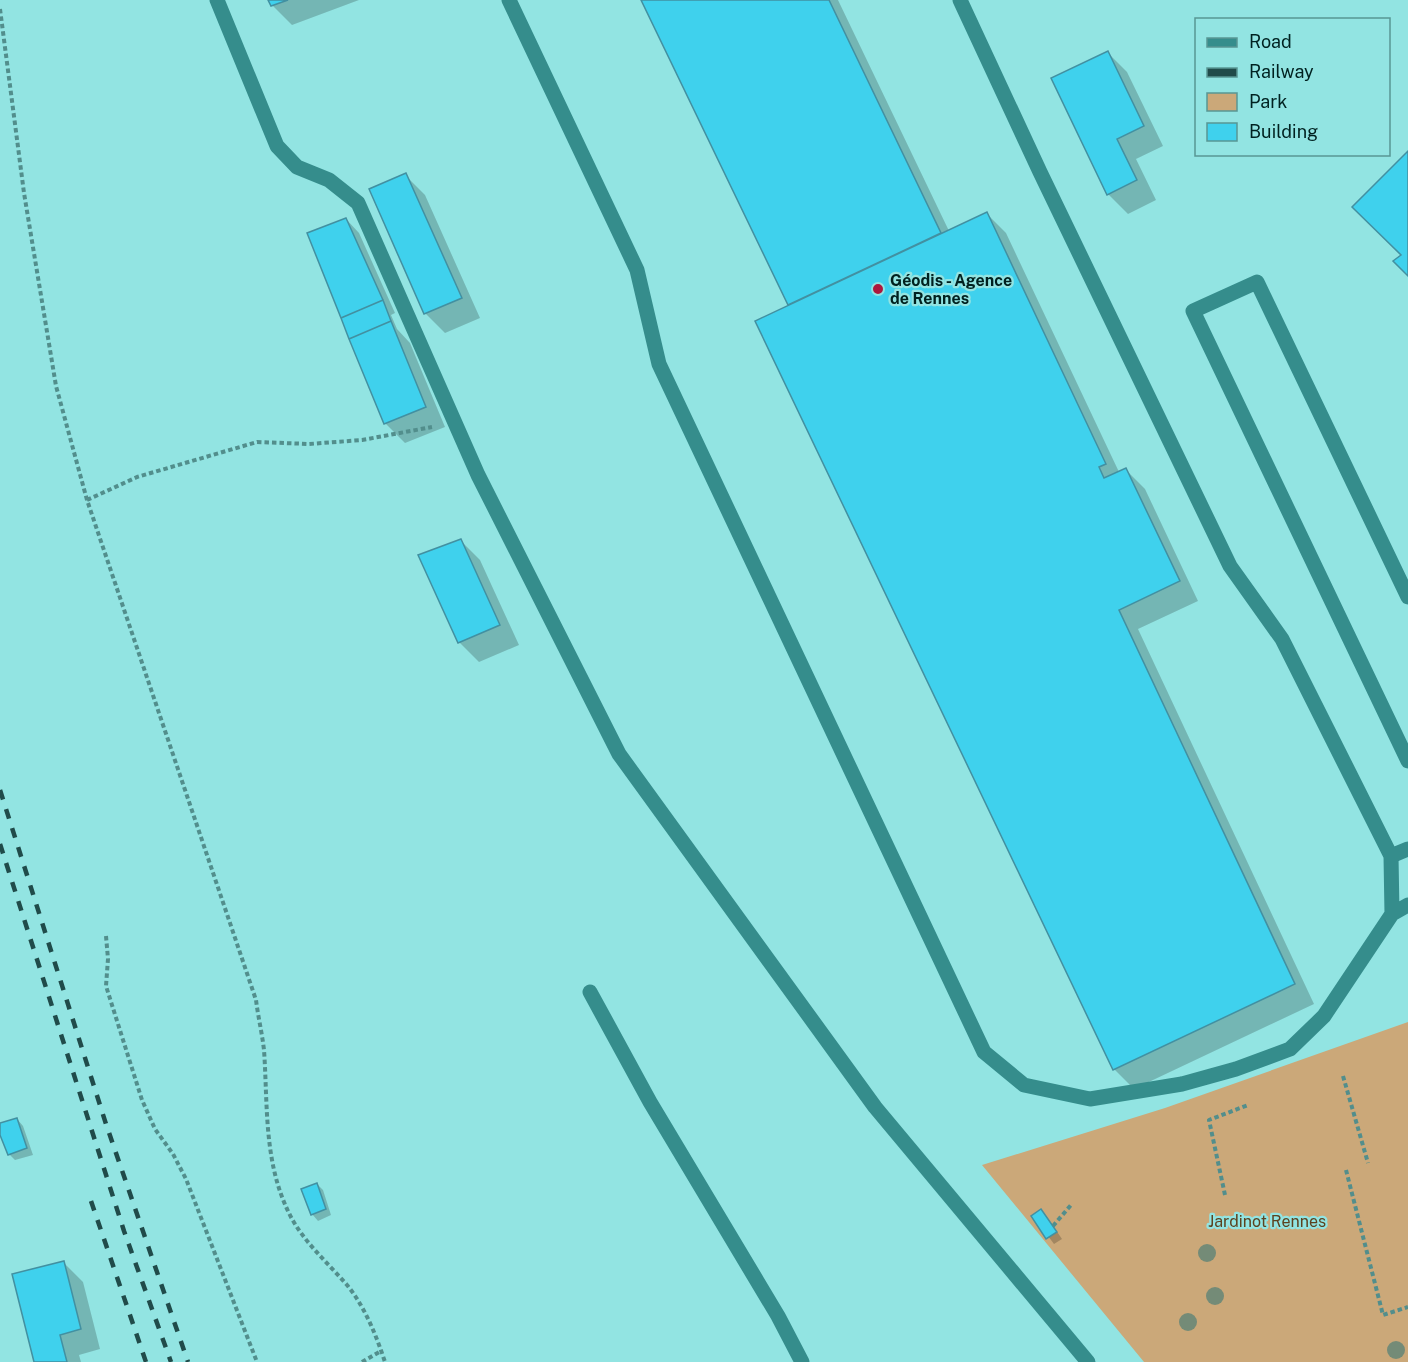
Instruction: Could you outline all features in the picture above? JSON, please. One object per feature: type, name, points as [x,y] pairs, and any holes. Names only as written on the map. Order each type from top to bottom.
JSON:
[{"type":"lane","points":[[217,0],[277,146],[297,167],[329,180],[358,203],[478,475],[619,754],[875,1107],[1088,1362]]},
{"type":"lane","points":[[509,0],[637,270],[659,364],[984,1052],[1024,1084],[1090,1099],[1182,1084],[1236,1069],[1290,1049],[1324,1016],[1392,914],[1408,905]]},
{"type":"lane","points":[[960,0],[1230,566],[1282,639],[1391,856],[1392,914]]},
{"type":"lane","points":[[1408,597],[1257,282],[1193,311],[1408,761]]},
{"type":"lane","points":[[1391,856],[1408,849]]},
{"type":"lane","points":[[590,992],[650,1102],[778,1316],[802,1362]]},
{"type":"path","points":[[0,9],[24,193],[56,386],[87,500],[256,1000],[263,1047],[268,1143],[276,1177],[291,1217],[316,1253],[348,1286],[369,1319],[385,1362]]},
{"type":"path","points":[[87,500],[137,477],[257,442],[309,444],[362,440],[441,426],[453,421]]},
{"type":"path","points":[[106,936],[108,959],[106,986],[142,1100],[155,1130],[173,1154],[186,1179],[257,1362]]},
{"type":"path","points":[[1343,1076],[1368,1163]]},
{"type":"path","points":[[1225,1196],[1209,1120],[1248,1105]]},
{"type":"path","points":[[1346,1170],[1383,1315],[1408,1307]]},
{"type":"path","points":[[1053,1226],[1071,1205]]},
{"type":"path","points":[[362,1362],[381,1351]]},
{"type":"green space","name":"Jardinot Rennes","points":[[1408,1022],[1408,1362],[1144,1362],[982,1165],[1165,1108]]},
{"type":"building","points":[[268,0],[288,0],[271,6]]},
{"type":"building","points":[[641,0],[829,0],[941,233],[788,305]]},
{"type":"building","points":[[1108,51],[1144,126],[1117,139],[1137,180],[1107,195],[1051,78]]},
{"type":"building","points":[[1408,151],[1408,276],[1393,261],[1401,255],[1352,207]]},
{"type":"building","points":[[406,173],[462,298],[424,314],[369,189]]},
{"type":"building","points":[[987,212],[1106,464],[1099,467],[1104,478],[1126,468],[1180,581],[1119,610],[1295,984],[1113,1070],[755,321]]},
{"type":"building","points":[[346,218],[383,300],[341,318],[307,233]]},
{"type":"building","points":[[383,300],[391,321],[349,339],[341,318]]},
{"type":"building","points":[[391,321],[426,407],[384,424],[349,339]]},
{"type":"building","points":[[461,539],[500,625],[458,643],[418,555]]},
{"type":"building","points":[[17,1118],[27,1148],[8,1155],[0,1135],[0,1123]]},
{"type":"building","points":[[317,1183],[326,1209],[311,1215],[301,1189]]},
{"type":"building","points":[[1041,1209],[1057,1232],[1046,1239],[1031,1216]]},
{"type":"building","points":[[64,1261],[81,1329],[60,1335],[67,1362],[34,1362],[12,1274]]},
{"type":"railway","points":[[0,790],[106,1124],[188,1362]]},
{"type":"railway","points":[[0,844],[124,1231],[171,1362]]},
{"type":"railway","points":[[91,1201],[146,1362]]},
{"type":"place","name":"Géodis - Agence de Rennes","points":[[878,289]]}]
